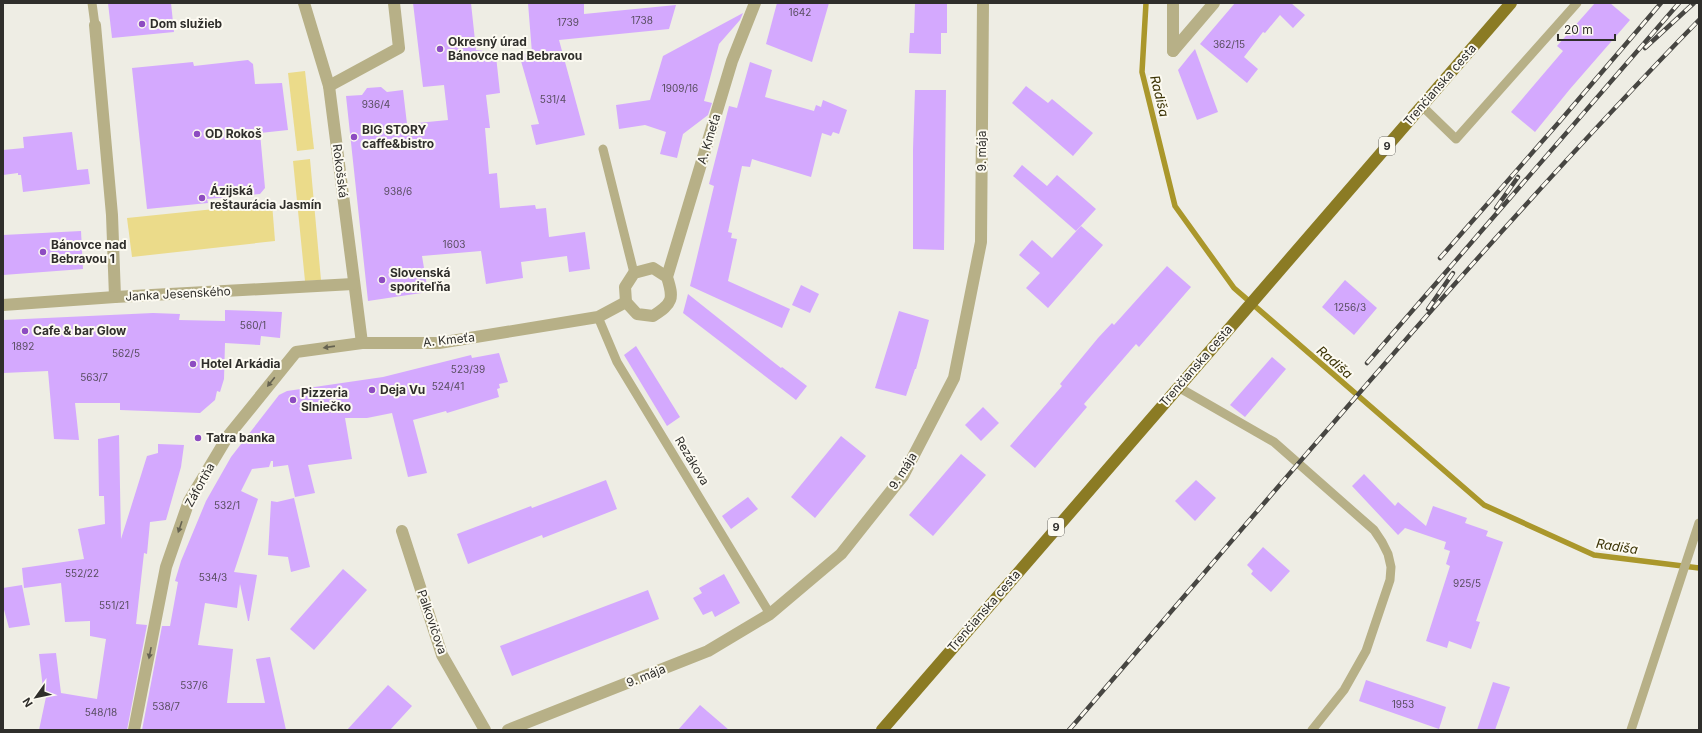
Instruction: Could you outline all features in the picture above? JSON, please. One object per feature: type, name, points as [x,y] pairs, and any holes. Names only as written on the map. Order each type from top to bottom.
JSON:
[{"type":"main road","name":"Trenčianska cesta","points":[[882,730],[1511,3]]},
{"type":"street","name":"Rokošská","points":[[304,3],[329,86],[362,343]]},
{"type":"street","points":[[329,86],[399,48],[394,3]]},
{"type":"street","name":"A. Kmeťa","points":[[362,343],[439,343],[598,317],[626,302],[637,314],[654,316],[667,307],[672,292],[667,277],[732,61],[756,3]]},
{"type":"street","name":"9. mája","points":[[508,730],[708,651],[770,614],[841,554],[903,476],[954,378],[981,242],[983,3]]},
{"type":"street","points":[[1174,3],[1173,51],[1214,3]]},
{"type":"street","points":[[95,25],[112,215],[115,297]]},
{"type":"street","points":[[626,302],[625,287],[634,273],[653,268],[667,277]]},
{"type":"street","name":"Janka Jesenského","points":[[3,305],[115,297],[354,284]]},
{"type":"street","name":"Záfortňa","points":[[134,730],[166,567],[189,501],[228,436],[296,352],[362,343]]},
{"type":"street","name":"Palkovičova","points":[[402,531],[442,655],[485,730]]},
{"type":"lane","points":[[92,3],[95,25]]},
{"type":"lane","points":[[1422,106],[1456,139],[1577,3]]},
{"type":"lane","points":[[603,150],[634,273]]},
{"type":"lane","name":"Rezákova","points":[[598,317],[617,362],[770,614]]},
{"type":"lane","points":[[1178,387],[1274,442],[1374,530],[1388,554],[1391,567],[1390,580],[1366,652],[1344,690],[1316,728]]},
{"type":"lane","points":[[1631,730],[1699,523]]},
{"type":"shaded area","points":[[305,71],[314,149],[297,151],[288,73]]},
{"type":"shaded area","points":[[310,159],[321,280],[305,281],[293,161]]},
{"type":"shaded area","points":[[272,203],[275,241],[132,257],[127,218]]},
{"type":"building","name":"Dom služieb","points":[[108,3],[171,3],[174,32],[112,38]]},
{"type":"building","points":[[413,3],[471,3],[476,50],[492,52],[496,56],[500,93],[486,95],[490,128],[485,128],[489,174],[497,173],[500,208],[535,205],[536,209],[546,208],[549,237],[585,232],[590,269],[569,272],[567,256],[521,262],[523,278],[486,284],[481,251],[422,256],[428,292],[368,301],[346,96],[362,95],[367,88],[381,87],[387,92],[403,90],[407,124],[448,120],[444,85],[423,87]]},
{"type":"building","points":[[528,3],[584,3],[584,14],[676,5],[669,29],[559,40],[585,135],[536,145],[531,125],[539,124],[519,54],[532,53]]},
{"type":"building","points":[[777,3],[829,3],[812,62],[766,44]]},
{"type":"building","points":[[915,3],[947,3],[947,33],[941,33],[941,54],[909,53],[910,33],[914,33]]},
{"type":"building","points":[[1235,3],[1291,3],[1305,15],[1293,28],[1280,15],[1265,33],[1263,32],[1244,57],[1258,69],[1247,83],[1200,44]]},
{"type":"building","points":[[1595,3],[1610,3],[1630,20],[1535,132],[1511,112],[1563,51],[1557,46]]},
{"type":"building","points":[[743,13],[740,20],[719,44],[704,101],[712,103],[708,115],[683,134],[677,158],[660,154],[666,132],[645,125],[619,129],[616,105],[650,100],[663,56]]},
{"type":"building","points":[[1195,49],[1218,112],[1197,120],[1178,70]]},
{"type":"building","name":"OD Rokoš","points":[[248,60],[253,64],[255,84],[282,83],[288,130],[260,133],[265,188],[260,194],[207,199],[208,203],[147,209],[132,68],[193,62],[194,66]]},
{"type":"building","points":[[750,62],[772,70],[765,97],[814,111],[816,105],[821,107],[823,100],[847,110],[839,134],[833,132],[831,136],[822,133],[811,177],[752,159],[750,167],[742,166],[728,232],[732,233],[731,238],[737,239],[728,281],[790,309],[782,328],[690,286],[714,186],[709,184],[729,106],[737,108]]},
{"type":"building","points":[[1026,86],[1048,103],[1052,99],[1093,133],[1073,156],[1012,103]]},
{"type":"building","points":[[915,90],[946,90],[944,250],[913,249],[913,149]]},
{"type":"building","points":[[72,132],[77,170],[88,169],[90,184],[23,192],[21,175],[18,175],[18,173],[3,175],[3,150],[24,148],[23,137]]},
{"type":"building","points":[[1022,165],[1047,186],[1057,175],[1096,209],[1076,231],[1013,176]]},
{"type":"building","points":[[1081,226],[1103,245],[1048,308],[1026,288],[1040,273],[1019,255],[1032,240],[1052,258]]},
{"type":"building","name":"Bánovce nad Bebravou 1","points":[[81,231],[83,269],[3,275],[3,235]]},
{"type":"building","points":[[1167,266],[1191,287],[1139,347],[1136,344],[1084,404],[1087,407],[1035,468],[1010,446],[1062,386],[1060,384],[1098,338],[1112,323],[1114,325]]},
{"type":"building","points":[[1345,280],[1377,308],[1354,335],[1322,307]]},
{"type":"building","points":[[801,285],[819,294],[810,313],[792,305]]},
{"type":"building","points":[[688,294],[781,368],[782,367],[807,386],[796,400],[683,313]]},
{"type":"building","points":[[225,310],[282,312],[280,338],[261,336],[260,345],[225,343],[224,379],[220,392],[217,391],[215,400],[200,413],[120,410],[120,403],[75,403],[79,440],[54,439],[48,371],[3,373],[3,320],[153,313],[180,314],[179,320],[225,321]]},
{"type":"building","points":[[899,311],[929,320],[916,369],[906,396],[875,388]]},
{"type":"building","points":[[636,346],[680,417],[667,426],[624,355]]},
{"type":"building","points":[[499,353],[508,382],[499,384],[500,388],[497,389],[499,397],[447,413],[446,411],[413,420],[427,473],[408,477],[392,413],[367,418],[345,418],[352,459],[308,465],[315,493],[295,497],[288,465],[273,467],[273,461],[271,461],[269,467],[252,469],[241,491],[258,499],[234,572],[257,575],[249,621],[240,584],[237,608],[205,603],[198,645],[233,649],[227,703],[265,703],[256,659],[270,657],[286,730],[142,730],[162,626],[170,626],[178,582],[175,581],[181,561],[206,501],[231,457],[279,395],[287,391],[383,377],[471,355],[472,358]]},
{"type":"building","points":[[1272,357],[1286,369],[1245,417],[1230,405]]},
{"type":"building","points":[[983,407],[999,423],[981,441],[965,425]]},
{"type":"building","points":[[119,435],[121,539],[147,456],[158,453],[158,444],[184,445],[181,467],[166,520],[150,522],[147,554],[144,553],[136,624],[147,625],[127,730],[39,730],[46,697],[44,697],[39,654],[56,653],[61,693],[97,699],[106,639],[90,636],[90,621],[65,622],[61,583],[24,588],[22,568],[84,559],[78,529],[105,524],[104,496],[99,496],[98,439]]},
{"type":"building","points":[[841,436],[866,456],[815,518],[791,497]]},
{"type":"building","points":[[961,454],[986,475],[933,536],[909,515]]},
{"type":"building","points":[[1364,474],[1395,506],[1398,502],[1426,526],[1433,506],[1467,518],[1465,523],[1488,531],[1486,536],[1503,542],[1476,621],[1480,622],[1471,649],[1449,641],[1447,648],[1426,641],[1450,566],[1446,564],[1450,551],[1444,549],[1446,542],[1405,528],[1398,535],[1352,486]]},
{"type":"building","points":[[606,480],[617,509],[543,538],[542,535],[468,564],[457,534]]},
{"type":"building","points":[[1196,480],[1216,498],[1195,521],[1175,501]]},
{"type":"building","points":[[748,497],[758,509],[731,529],[722,516]]},
{"type":"building","points":[[294,498],[310,567],[291,572],[288,557],[268,555],[271,501],[277,502]]},
{"type":"building","points":[[1263,547],[1290,571],[1271,592],[1251,574],[1253,571],[1247,565]]},
{"type":"building","points":[[343,569],[367,590],[314,650],[290,629]]},
{"type":"building","points":[[724,574],[740,603],[715,617],[712,611],[703,615],[693,598],[702,593],[699,588]]},
{"type":"building","points":[[22,585],[30,625],[9,628],[3,606],[3,588]]},
{"type":"building","points":[[648,590],[659,619],[512,676],[500,646]]},
{"type":"building","points":[[1366,680],[1446,707],[1439,729],[1359,701]]},
{"type":"building","points":[[1493,682],[1510,687],[1495,730],[1477,730]]},
{"type":"building","points":[[388,685],[412,706],[390,730],[347,730]]},
{"type":"building","points":[[700,705],[729,730],[678,730]]},
{"type":"waterway","name":"Radiša","points":[[1146,3],[1142,72],[1175,206],[1234,288],[1484,505],[1594,555],[1699,568]]},
{"type":"railway","points":[[1440,258],[1661,3]]},
{"type":"railway","points":[[1367,363],[1679,3]]},
{"type":"railway","points":[[1645,48],[1694,3]]},
{"type":"railway","points":[[1069,730],[1457,281],[1536,193],[1699,20]]},
{"type":"railway","points":[[1496,208],[1518,177]]},
{"type":"railway","points":[[1428,309],[1453,273]]},
{"type":"place","name":"Dom služieb","points":[[142,24]]},
{"type":"place","name":"Okresný úrad Bánovce nad Bebravou","points":[[440,49]]},
{"type":"place","name":"OD Rokoš","points":[[197,134]]},
{"type":"place","name":"BIG STORY caffe&bistro","points":[[354,137]]},
{"type":"place","name":"Ázijská reštaurácia Jasmín","points":[[202,198]]},
{"type":"place","name":"Bánovce nad Bebravou 1","points":[[43,252]]},
{"type":"place","name":"Slovenská sporiteľňa","points":[[382,280]]},
{"type":"place","name":"Cafe & bar Glow","points":[[25,331]]},
{"type":"place","name":"Hotel Arkádia","points":[[193,364]]},
{"type":"place","name":"Deja Vu","points":[[372,390]]},
{"type":"place","name":"Pizzeria Slniečko","points":[[293,400]]},
{"type":"place","name":"Tatra banka","points":[[198,438]]}]
